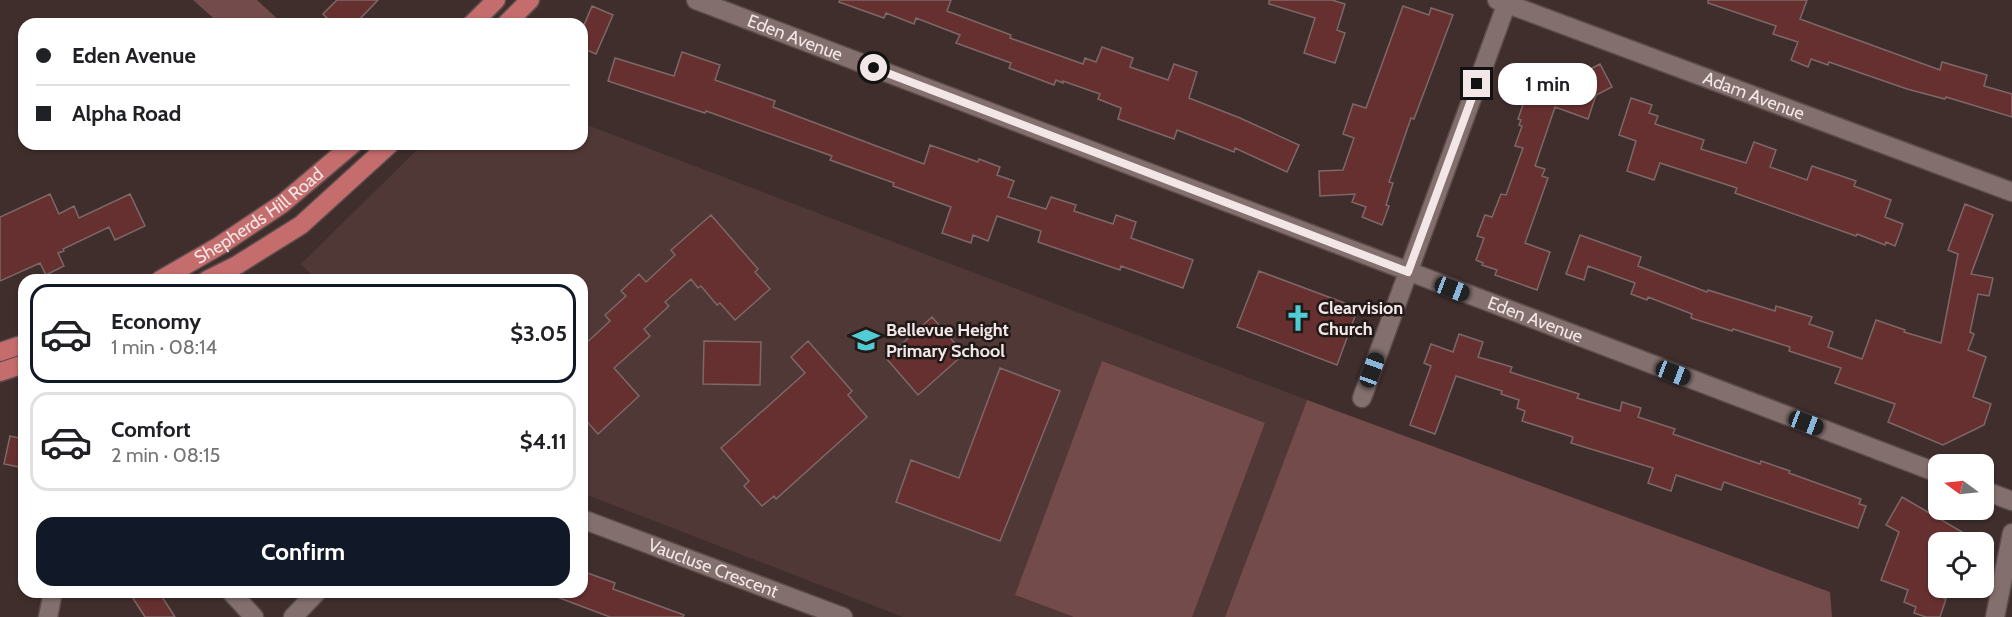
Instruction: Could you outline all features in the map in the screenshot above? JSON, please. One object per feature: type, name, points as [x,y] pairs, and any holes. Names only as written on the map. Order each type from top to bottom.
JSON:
[{"type":"main road","points":[[478,18],[496,0]]},
{"type":"main road","points":[[512,18],[530,0]]},
{"type":"main road","name":"Shepherds Hill Road","points":[[170,274],[219,246],[282,204],[345,150]]},
{"type":"main road","name":"Shepherds Hill Road","points":[[219,274],[301,225],[383,150]]},
{"type":"main road","points":[[0,352],[18,346]]},
{"type":"main road","points":[[0,372],[18,366]]},
{"type":"street","name":"Eden Avenue","points":[[696,0],[1928,469]]},
{"type":"street","points":[[1362,398],[1504,1]]},
{"type":"street","name":"Adam Avenue","points":[[1504,1],[2012,192]]},
{"type":"street","points":[[1994,494],[2012,501]]},
{"type":"street","name":"Vaucluse Crescent","points":[[588,521],[843,617]]},
{"type":"street","points":[[1995,617],[2012,533]]},
{"type":"street","points":[[48,617],[52,598]]},
{"type":"street","points":[[237,598],[254,617]]},
{"type":"street","points":[[293,617],[311,598]]},
{"type":"shaded area","points":[[193,0],[257,0],[276,18],[213,18]]},
{"type":"shaded area","name":"Bellevue Height Primary School","points":[[588,125],[1307,400],[1225,617],[903,617],[588,495],[588,274],[311,274],[301,264],[417,150],[588,150]]},
{"type":"shaded area","points":[[1102,361],[1265,423],[1192,617],[1074,617],[1015,595]]},
{"type":"shaded area","points":[[1307,400],[1830,592],[1832,617],[1225,617]]},
{"type":"building","points":[[337,0],[378,0],[361,18],[327,18],[323,14]]},
{"type":"building","points":[[840,0],[951,0],[947,11],[1011,35],[1010,38],[1083,64],[1085,58],[1096,62],[1102,47],[1133,58],[1130,67],[1168,80],[1174,64],[1197,72],[1189,98],[1299,145],[1287,172],[1235,148],[1234,152],[1177,130],[1174,139],[1118,119],[1121,108],[1098,99],[1100,94],[1063,81],[1063,83],[1056,80],[1054,85],[1009,68],[1011,63],[956,43],[960,35],[916,18],[914,24],[886,13],[884,18],[839,2]]},
{"type":"building","points":[[1269,0],[1332,0],[1345,4],[1337,30],[1345,33],[1335,63],[1304,53],[1315,18],[1269,4]]},
{"type":"building","points":[[1708,0],[1807,0],[1800,19],[1940,70],[1942,62],[1987,75],[1984,86],[2012,94],[2012,117],[1946,97],[1945,99],[1907,89],[1829,62],[1828,65],[1811,59],[1808,67],[1791,60],[1798,42],[1773,34],[1776,26],[1708,3]]},
{"type":"building","points":[[592,6],[613,15],[596,54],[588,51],[587,18]]},
{"type":"building","points":[[1403,6],[1429,15],[1431,8],[1453,15],[1414,119],[1411,118],[1389,182],[1393,183],[1386,205],[1389,206],[1382,225],[1362,217],[1366,207],[1352,202],[1355,194],[1320,196],[1319,171],[1343,170],[1354,138],[1343,134],[1353,104],[1366,108]]},
{"type":"building","points":[[682,52],[720,65],[715,80],[775,101],[773,107],[924,164],[930,145],[978,162],[979,159],[1000,167],[997,175],[1014,181],[1008,197],[1046,209],[1051,197],[1076,205],[1074,211],[1113,224],[1116,215],[1136,222],[1131,238],[1193,260],[1183,288],[1121,266],[1120,270],[1038,242],[1041,231],[997,216],[988,241],[973,235],[971,243],[942,233],[951,207],[830,160],[832,156],[706,111],[705,113],[608,81],[615,58],[674,76]]},
{"type":"building","points":[[1600,64],[1612,87],[1596,95],[1588,119],[1555,107],[1535,166],[1545,169],[1542,176],[1548,178],[1525,243],[1550,252],[1537,290],[1495,275],[1497,270],[1482,265],[1483,263],[1476,260],[1484,238],[1477,236],[1485,215],[1492,217],[1501,194],[1506,195],[1523,148],[1515,146],[1522,126],[1519,125],[1521,120],[1518,119],[1526,96],[1521,94],[1528,76],[1557,86]]},
{"type":"building","points":[[1631,98],[1652,105],[1649,113],[1658,116],[1655,124],[1704,140],[1701,149],[1746,163],[1754,142],[1776,150],[1770,167],[1807,180],[1812,166],[1856,181],[1854,186],[1891,200],[1885,217],[1903,224],[1895,246],[1886,242],[1885,245],[1857,234],[1856,236],[1735,193],[1737,188],[1660,163],[1654,180],[1627,171],[1636,141],[1619,135]]},
{"type":"building","points":[[50,194],[59,214],[74,206],[79,218],[130,194],[145,226],[115,240],[109,227],[63,249],[64,251],[58,253],[64,266],[48,274],[46,274],[40,263],[0,281],[0,217]]},
{"type":"building","points":[[1965,204],[1993,215],[1971,274],[1993,278],[1989,296],[1978,294],[1970,332],[1974,334],[1968,350],[1986,357],[1973,397],[1991,404],[1984,425],[1943,445],[1888,422],[1895,404],[1835,383],[1841,368],[1789,351],[1790,347],[1691,318],[1692,314],[1648,297],[1647,300],[1631,294],[1635,283],[1588,266],[1584,280],[1566,274],[1580,235],[1641,257],[1638,266],[1707,292],[1708,290],[1775,311],[1776,306],[1812,317],[1809,324],[1833,332],[1828,347],[1862,359],[1876,320],[1905,330],[1904,332],[1941,343],[1958,254],[1948,250]]},
{"type":"building","points":[[711,215],[758,269],[755,272],[770,289],[735,320],[720,303],[717,305],[701,286],[698,288],[691,279],[665,302],[669,306],[644,329],[650,336],[614,368],[639,396],[598,434],[588,423],[588,341],[610,321],[605,315],[626,296],[621,291],[639,274],[646,282],[675,255],[671,250]]},
{"type":"building","name":"Clearvision Church","points":[[1259,271],[1358,308],[1337,365],[1237,327]]},
{"type":"building","points":[[932,317],[964,354],[918,395],[886,358]]},
{"type":"building","points":[[1459,334],[1483,342],[1478,357],[1512,367],[1510,372],[1579,394],[1577,398],[1620,411],[1622,402],[1641,408],[1638,417],[1675,429],[1673,434],[1760,464],[1761,461],[1790,471],[1789,473],[1861,499],[1859,504],[1866,506],[1858,528],[1724,482],[1721,490],[1676,475],[1671,491],[1648,483],[1653,468],[1571,443],[1573,437],[1522,421],[1525,411],[1517,408],[1519,400],[1501,394],[1502,391],[1456,376],[1435,434],[1410,425],[1431,366],[1424,363],[1431,344],[1453,352]]},
{"type":"building","points":[[704,341],[761,342],[760,385],[703,384]]},
{"type":"building","points":[[808,341],[852,391],[848,395],[867,417],[776,499],[774,496],[762,506],[744,486],[749,481],[721,448],[805,373],[791,357]]},
{"type":"building","points":[[1000,368],[1060,391],[1000,541],[896,502],[911,460],[959,478]]},
{"type":"building","points":[[10,436],[18,438],[18,467],[4,464]]},
{"type":"building","points":[[1902,497],[1928,512],[1928,520],[1942,520],[1962,532],[1928,532],[1928,598],[1946,599],[1940,617],[1926,617],[1914,613],[1916,607],[1904,602],[1908,590],[1881,580],[1899,532],[1886,525]]},
{"type":"building","points":[[588,573],[615,583],[613,589],[684,615],[683,617],[610,617],[560,598],[588,598]]},
{"type":"building","points":[[133,598],[163,598],[175,617],[145,617]]},
{"type":"place","name":"Clearvision Church","points":[[1298,318]]},
{"type":"place","name":"Bellevue Height Primary School","points":[[866,340]]},
{"type":"route","points":[[874,68],[1408,272],[1477,84]]}]
